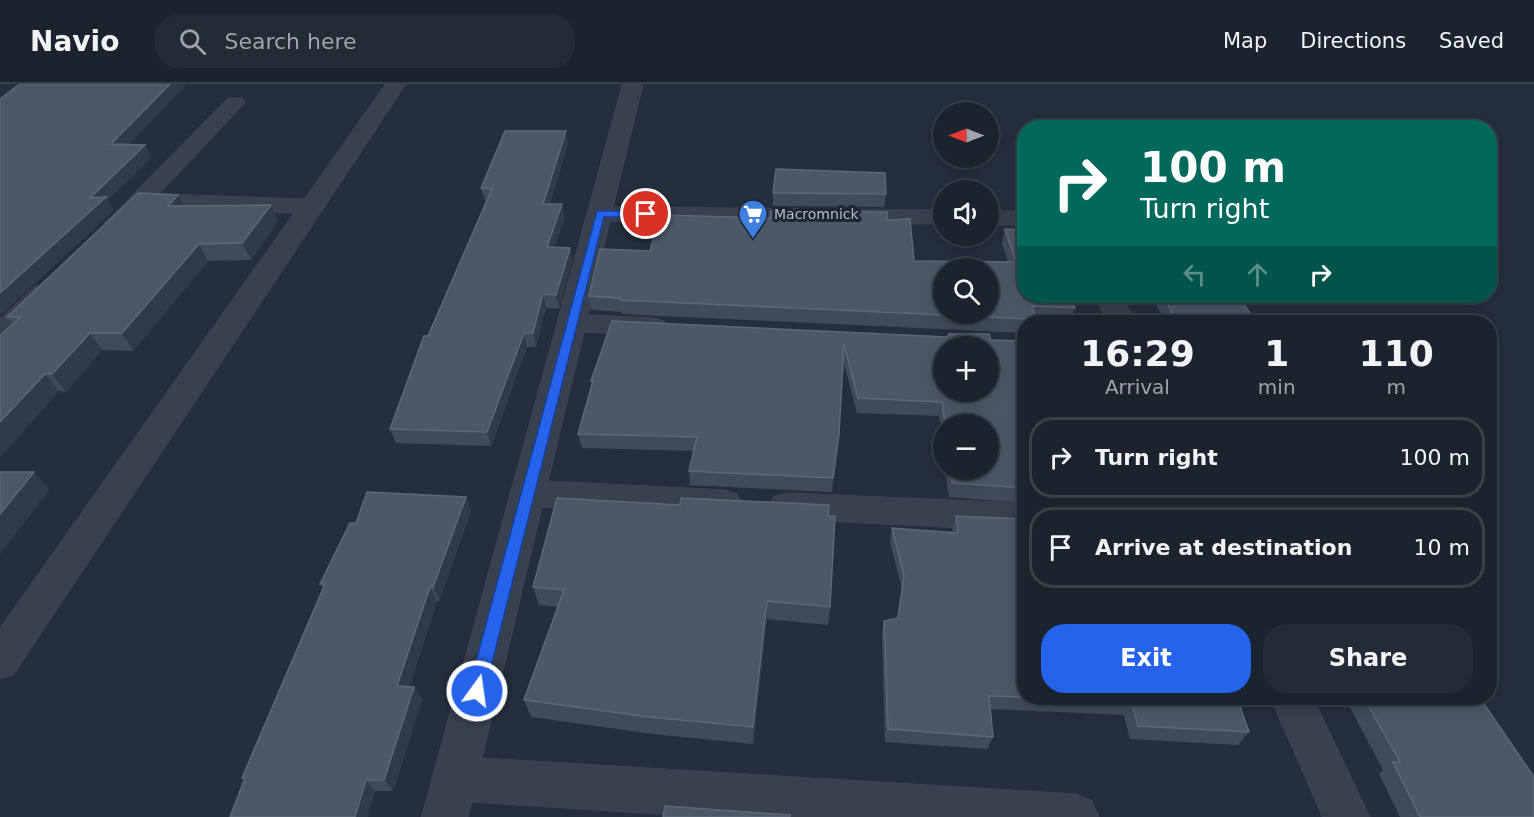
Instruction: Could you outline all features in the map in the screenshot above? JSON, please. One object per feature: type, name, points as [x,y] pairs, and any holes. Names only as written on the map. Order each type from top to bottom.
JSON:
[{"type":"street","points":[[0,661],[396,84]]},
{"type":"street","points":[[633,84],[573,323],[526,494],[450,798],[1076,817]]},
{"type":"street","points":[[99,239],[141,200],[235,102]]},
{"type":"street","points":[[141,200],[312,207]]},
{"type":"street","points":[[600,214],[933,217]]},
{"type":"street","points":[[999,218],[1017,218]]},
{"type":"street","points":[[0,335],[58,279]]},
{"type":"street","points":[[573,323],[680,328]]},
{"type":"street","points":[[526,494],[1017,517]]},
{"type":"street","points":[[1295,705],[1347,817]]},
{"type":"building","points":[[20,84],[170,84],[111,144],[145,145],[90,198],[106,197],[0,293],[0,99]]},
{"type":"building","points":[[505,131],[566,131],[543,204],[562,204],[547,247],[570,248],[556,295],[543,294],[533,333],[524,333],[487,432],[390,429],[424,336],[428,336],[492,189],[481,188]]},
{"type":"building","points":[[776,169],[885,173],[886,194],[773,193]]},
{"type":"building","points":[[138,193],[178,195],[168,206],[271,205],[242,243],[199,244],[122,333],[90,333],[52,374],[45,374],[0,422],[0,336],[20,317],[7,317]]},
{"type":"building","points":[[771,211],[887,212],[887,220],[910,219],[914,261],[933,261],[933,315],[620,300],[620,298],[589,296],[600,249],[650,251],[659,215],[770,218]]},
{"type":"building","points":[[1005,229],[1017,230],[1017,303],[1073,303],[1075,308],[1032,306],[1035,315],[1017,315],[1017,318],[999,318],[999,262],[1016,262]]},
{"type":"building","points":[[1167,303],[1243,303],[1251,315],[1174,315]]},
{"type":"building","points":[[612,321],[933,336],[933,402],[858,398],[844,344],[839,434],[833,478],[689,471],[697,437],[578,434],[593,381],[591,381]]},
{"type":"building","points":[[949,334],[989,334],[990,336],[948,336]]},
{"type":"building","points":[[999,340],[1017,341],[1017,488],[952,483],[952,480],[999,480],[999,414],[944,414],[942,402],[999,402]]},
{"type":"building","points":[[0,472],[34,472],[0,514]]},
{"type":"building","points":[[367,492],[466,497],[433,587],[430,587],[397,686],[414,687],[384,780],[366,780],[355,817],[230,817],[245,778],[242,778],[325,584],[320,584],[350,523],[356,523]]},
{"type":"building","points":[[557,498],[680,505],[681,498],[829,505],[828,516],[835,516],[830,607],[767,601],[753,727],[649,717],[524,700],[564,590],[533,587]]},
{"type":"building","points":[[956,516],[1017,519],[1017,697],[989,696],[993,737],[888,729],[884,621],[898,618],[904,576],[892,528],[958,533]]},
{"type":"building","points":[[1133,705],[1239,705],[1249,732],[1138,726]]},
{"type":"building","points":[[1368,705],[1485,705],[1534,777],[1534,817],[1420,817],[1393,762],[1400,762]]},
{"type":"building","points":[[665,806],[790,815],[790,817],[663,817]]},
{"type":"place","name":"Macromnick","points":[[753,240]]},
{"type":"route","points":[[477,691],[600,214],[646,214]]}]
